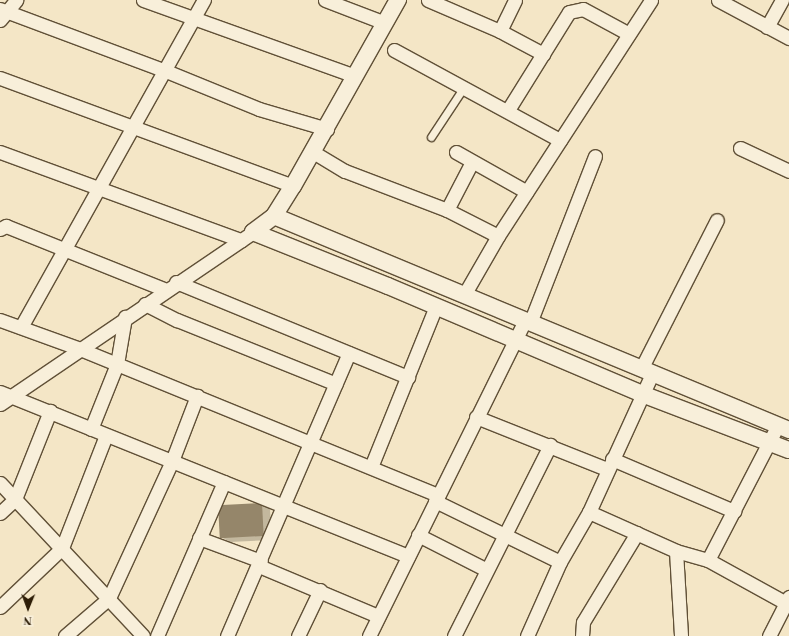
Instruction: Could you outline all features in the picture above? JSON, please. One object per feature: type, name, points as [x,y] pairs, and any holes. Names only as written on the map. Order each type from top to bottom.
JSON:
[{"type":"street","points":[[16,0],[2,14],[166,71],[259,109],[327,129]]},
{"type":"street","points":[[143,0],[355,76]]},
{"type":"street","points":[[21,327],[166,71],[204,0]]},
{"type":"street","points":[[325,0],[385,23]]},
{"type":"street","points":[[0,404],[6,394],[80,349],[247,236],[274,216],[327,129],[398,0]]},
{"type":"street","points":[[428,0],[500,31],[543,54]]},
{"type":"street","points":[[500,31],[515,0]]},
{"type":"street","points":[[464,296],[498,236],[651,0]]},
{"type":"street","points":[[718,0],[789,38]]},
{"type":"street","points":[[767,27],[782,0]]},
{"type":"street","points":[[508,110],[569,12],[577,9],[583,9],[629,34]]},
{"type":"street","points":[[394,50],[508,110],[560,140]]},
{"type":"street","points":[[0,78],[293,186]]},
{"type":"street","points":[[740,148],[789,171]]},
{"type":"street","points":[[0,152],[99,189],[247,236],[436,306],[642,394],[789,450]]},
{"type":"street","points":[[313,152],[346,171],[447,210],[498,236]]},
{"type":"street","points":[[456,152],[527,192]]},
{"type":"street","points":[[369,636],[514,339],[527,322],[595,156]]},
{"type":"street","points":[[447,210],[472,162]]},
{"type":"street","points":[[274,216],[646,372],[786,426],[771,443],[708,560]]},
{"type":"street","points":[[527,636],[560,562],[589,512],[642,394],[646,372],[717,220]]},
{"type":"street","points":[[0,228],[6,226],[65,249],[171,286],[349,353],[408,377]]},
{"type":"street","points":[[145,304],[177,320],[336,384]]},
{"type":"street","points":[[371,467],[436,306]]},
{"type":"street","points":[[91,428],[117,364],[125,318]]},
{"type":"street","points":[[0,320],[80,349],[371,467],[437,498],[504,535],[560,562]]},
{"type":"street","points":[[227,636],[260,563],[349,353]]},
{"type":"street","points":[[6,394],[408,556]]},
{"type":"street","points":[[65,636],[109,598],[172,461],[197,396]]},
{"type":"street","points":[[0,513],[15,499],[50,412]]},
{"type":"street","points":[[476,417],[550,445],[610,464],[734,511]]},
{"type":"street","points":[[0,607],[62,548],[106,435]]},
{"type":"street","points":[[454,636],[550,445]]},
{"type":"street","points":[[157,636],[224,482]]},
{"type":"street","points":[[0,483],[143,636]]},
{"type":"street","points":[[589,512],[676,551],[708,560],[788,600],[769,636]]},
{"type":"street","points":[[582,636],[583,622],[637,533]]},
{"type":"street","points":[[418,535],[487,570]]},
{"type":"street","points":[[199,538],[260,563],[378,616]]},
{"type":"street","points":[[676,551],[681,636]]},
{"type":"street","points":[[298,636],[320,590]]},
{"type":"lane","points":[[431,137],[464,87]]},
{"type":"building","points":[[262,503],[264,536],[220,538],[218,505]]}]
